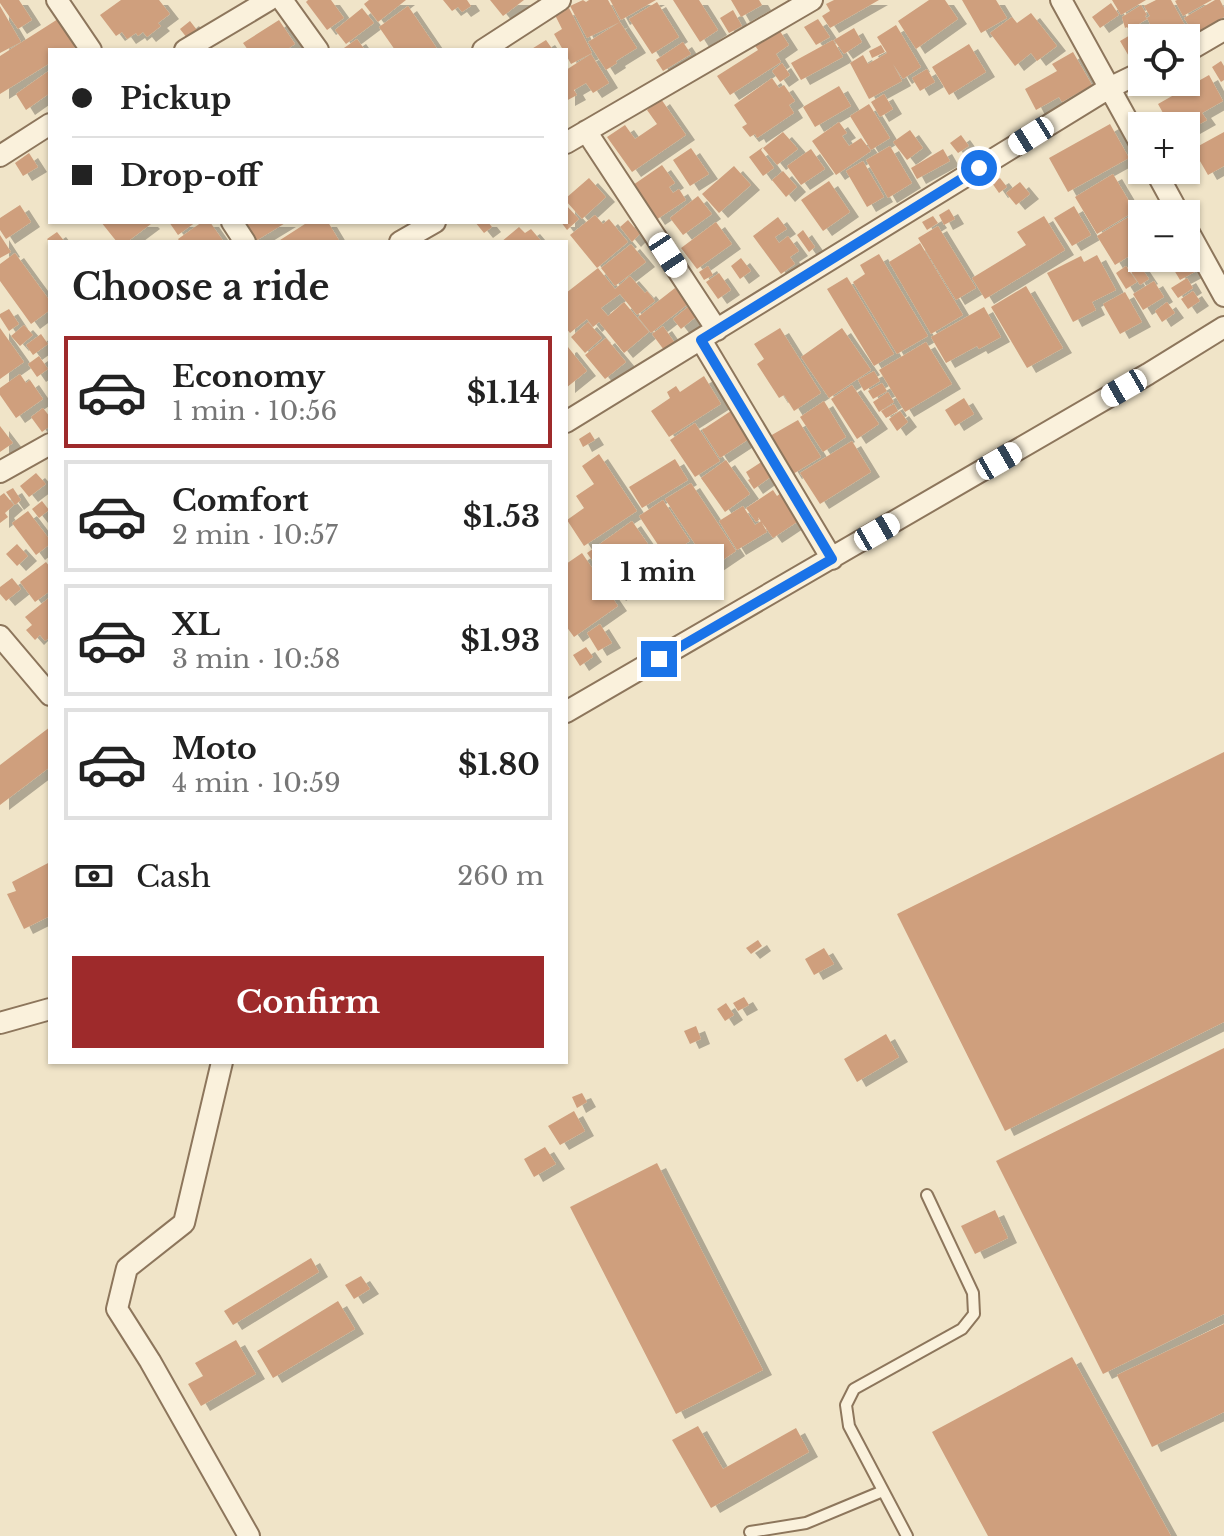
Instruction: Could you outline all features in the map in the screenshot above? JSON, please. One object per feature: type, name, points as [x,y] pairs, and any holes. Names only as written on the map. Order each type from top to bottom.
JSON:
[{"type":"street","points":[[57,0],[90,48]]},
{"type":"street","points":[[188,48],[269,0]]},
{"type":"street","points":[[282,0],[317,48]]},
{"type":"street","points":[[486,48],[560,0]]},
{"type":"street","points":[[568,142],[788,7],[812,0]]},
{"type":"street","points":[[1061,0],[1128,122]]},
{"type":"street","points":[[1200,44],[1224,30]]},
{"type":"street","points":[[568,421],[1128,79]]},
{"type":"street","points":[[0,156],[48,125]]},
{"type":"street","points":[[586,131],[709,335],[832,559]]},
{"type":"street","points":[[403,240],[427,224]]},
{"type":"street","points":[[1200,252],[1224,296]]},
{"type":"street","points":[[568,711],[1224,327]]},
{"type":"street","points":[[0,472],[48,445]]},
{"type":"street","points":[[0,636],[48,693]]},
{"type":"street","points":[[0,1023],[48,1010]]},
{"type":"street","points":[[222,1064],[184,1223],[127,1268],[117,1309],[249,1536]]},
{"type":"lane","points":[[907,1536],[849,1426],[846,1405],[854,1389],[962,1329],[974,1314],[973,1293],[927,1195]]},
{"type":"lane","points":[[750,1532],[806,1523],[883,1491]]},
{"type":"building","points":[[0,0],[19,0],[32,20],[18,29]]},
{"type":"building","points":[[121,0],[159,0],[170,14],[147,37],[143,32],[127,39],[122,32],[116,36],[100,15]]},
{"type":"building","points":[[331,0],[344,18],[327,30],[306,2]]},
{"type":"building","points":[[369,0],[406,0],[378,22],[364,4]]},
{"type":"building","points":[[443,0],[467,0],[471,6],[462,12],[458,7],[452,11]]},
{"type":"building","points":[[490,0],[524,0],[503,16]]},
{"type":"building","points":[[583,0],[608,0],[620,22],[587,38],[570,6]]},
{"type":"building","points":[[610,0],[656,0],[621,20]]},
{"type":"building","points":[[673,0],[699,0],[718,30],[700,42]]},
{"type":"building","points":[[731,0],[759,0],[762,5],[741,17]]},
{"type":"building","points":[[834,0],[879,0],[830,28],[822,16],[830,11],[826,4]]},
{"type":"building","points":[[929,0],[945,0],[958,19],[916,49],[898,21]]},
{"type":"building","points":[[962,0],[996,0],[1007,18],[981,33]]},
{"type":"building","points":[[1112,0],[1146,0],[1121,15]]},
{"type":"building","points":[[1156,0],[1171,0],[1184,24],[1150,24],[1147,18],[1150,16],[1144,6]]},
{"type":"building","points":[[1177,0],[1212,0],[1183,16]]},
{"type":"building","points":[[1215,0],[1220,0],[1224,8],[1224,17],[1200,31],[1200,24],[1188,24],[1184,18]]},
{"type":"building","points":[[657,2],[679,37],[652,54],[629,19]]},
{"type":"building","points":[[1111,3],[1119,15],[1100,28],[1092,17]]},
{"type":"building","points":[[1141,5],[1147,19],[1139,24],[1128,24],[1128,28],[1125,28],[1122,17]]},
{"type":"building","points":[[0,6],[21,42],[0,53]]},
{"type":"building","points":[[408,6],[437,48],[394,48],[379,27]]},
{"type":"building","points":[[362,8],[374,23],[346,44],[335,30]]},
{"type":"building","points":[[569,8],[592,53],[571,64],[568,48],[562,48],[554,34],[562,29],[555,15]]},
{"type":"building","points":[[733,10],[742,26],[729,33],[720,18]]},
{"type":"building","points":[[1031,13],[1057,46],[1037,61],[1031,53],[1015,66],[990,33],[1012,17],[1017,23]]},
{"type":"building","points":[[58,19],[75,47],[48,48],[48,64],[0,94],[0,56]]},
{"type":"building","points":[[818,19],[830,37],[816,45],[804,27]]},
{"type":"building","points":[[279,20],[295,44],[289,48],[247,48],[243,43]]},
{"type":"building","points":[[190,21],[197,30],[187,38],[180,29]]},
{"type":"building","points":[[620,22],[637,48],[606,70],[588,42]]},
{"type":"building","points":[[896,25],[921,67],[903,79],[893,64],[902,81],[869,99],[850,63],[863,55],[868,64],[887,53],[877,37]]},
{"type":"building","points":[[778,28],[789,45],[776,54],[781,62],[730,95],[717,76],[758,50],[751,40]]},
{"type":"building","points":[[854,28],[862,42],[844,54],[834,40]]},
{"type":"building","points":[[1128,36],[1128,55],[1120,41]]},
{"type":"building","points":[[357,39],[364,48],[344,48]]},
{"type":"building","points":[[546,40],[552,48],[533,48]]},
{"type":"building","points":[[833,40],[843,57],[801,80],[791,63]]},
{"type":"building","points":[[683,42],[691,54],[663,71],[656,60]]},
{"type":"building","points":[[969,44],[986,72],[949,95],[932,67]]},
{"type":"building","points":[[881,45],[885,52],[872,58],[869,51]]},
{"type":"building","points":[[1073,52],[1092,85],[1062,102],[1059,97],[1036,110],[1025,89],[1057,71],[1052,64]]},
{"type":"building","points":[[591,54],[609,83],[593,93],[586,83],[574,90],[577,95],[568,100],[568,69]]},
{"type":"building","points":[[1221,61],[1224,80],[1221,82],[1212,67]]},
{"type":"building","points":[[782,63],[790,75],[780,82],[772,71]]},
{"type":"building","points":[[927,69],[935,82],[920,91],[912,78]]},
{"type":"building","points":[[48,71],[48,94],[26,110],[16,94]]},
{"type":"building","points":[[1209,75],[1223,101],[1202,113],[1207,120],[1200,124],[1200,112],[1162,112],[1158,104],[1172,96],[1200,96],[1200,80]]},
{"type":"building","points":[[772,78],[779,88],[784,85],[795,101],[789,105],[794,113],[757,138],[755,134],[750,137],[742,127],[747,124],[734,105]]},
{"type":"building","points":[[839,86],[851,106],[815,127],[803,107]]},
{"type":"building","points":[[884,94],[893,109],[880,117],[871,102]]},
{"type":"building","points":[[661,99],[686,135],[632,172],[607,137],[625,125],[635,139],[657,124],[647,110]]},
{"type":"building","points":[[869,104],[890,138],[871,150],[850,116]]},
{"type":"building","points":[[839,122],[847,133],[842,136],[849,146],[861,138],[871,151],[836,175],[812,141]]},
{"type":"building","points":[[1110,124],[1128,156],[1068,192],[1049,158]]},
{"type":"building","points":[[910,130],[923,148],[907,160],[893,142]]},
{"type":"building","points":[[783,132],[798,149],[777,165],[763,148]]},
{"type":"building","points":[[1224,132],[1224,166],[1208,175],[1200,161],[1200,145]]},
{"type":"building","points":[[961,135],[969,146],[958,153],[950,143]]},
{"type":"building","points":[[890,146],[912,183],[888,198],[866,160]]},
{"type":"building","points":[[763,147],[761,150],[774,168],[763,176],[749,157]]},
{"type":"building","points":[[691,148],[709,174],[690,186],[673,160]]},
{"type":"building","points":[[811,149],[825,169],[801,185],[787,166]]},
{"type":"building","points":[[943,149],[950,161],[917,179],[911,168]]},
{"type":"building","points":[[29,153],[38,167],[23,176],[15,163]]},
{"type":"building","points":[[863,161],[884,197],[867,207],[846,171]]},
{"type":"building","points":[[662,165],[675,183],[669,187],[673,193],[679,189],[686,200],[656,220],[633,185]]},
{"type":"building","points":[[734,166],[751,185],[719,213],[702,194]]},
{"type":"building","points":[[783,171],[797,187],[786,197],[772,180]]},
{"type":"building","points":[[1113,174],[1128,200],[1128,215],[1097,234],[1075,197]]},
{"type":"building","points":[[589,178],[606,197],[582,219],[568,203],[568,196]]},
{"type":"building","points":[[1000,178],[1007,187],[999,193],[992,183]]},
{"type":"building","points":[[829,181],[850,212],[823,231],[801,200]]},
{"type":"building","points":[[1020,182],[1030,194],[1016,205],[1006,193]]},
{"type":"building","points":[[698,196],[712,214],[683,235],[670,218]]},
{"type":"building","points":[[20,205],[31,222],[6,239],[0,230],[0,218]]},
{"type":"building","points":[[1074,206],[1091,235],[1072,246],[1054,218]]},
{"type":"building","points":[[568,207],[579,219],[567,230],[562,224],[568,224]]},
{"type":"building","points":[[949,209],[955,219],[944,225],[939,215]]},
{"type":"building","points":[[595,215],[603,224],[609,219],[628,242],[597,268],[570,235]]},
{"type":"building","points":[[933,216],[938,223],[927,230],[922,222]]},
{"type":"building","points":[[1044,216],[1065,250],[985,299],[972,278],[1026,245],[1017,232]]},
{"type":"building","points":[[778,217],[787,229],[775,237],[779,243],[788,236],[799,251],[790,257],[795,264],[781,274],[753,236]]},
{"type":"building","points":[[1128,217],[1128,257],[1115,265],[1097,236]]},
{"type":"building","points":[[628,220],[640,234],[632,242],[620,227]]},
{"type":"building","points":[[716,222],[732,244],[697,269],[681,248]]},
{"type":"building","points":[[103,224],[151,224],[130,240],[115,240]]},
{"type":"building","points":[[170,224],[193,224],[178,235]]},
{"type":"building","points":[[199,224],[211,224],[223,240],[179,240]]},
{"type":"building","points":[[240,224],[284,224],[257,240],[252,240]]},
{"type":"building","points":[[305,224],[329,224],[339,240],[280,240]]},
{"type":"building","points":[[477,224],[490,224],[492,227],[484,233]]},
{"type":"building","points":[[938,226],[976,288],[956,300],[918,238]]},
{"type":"building","points":[[519,227],[525,233],[531,229],[540,240],[503,240]]},
{"type":"building","points":[[803,230],[815,247],[809,252],[797,235]]},
{"type":"building","points":[[57,232],[63,240],[48,240]]},
{"type":"building","points":[[0,235],[11,252],[0,258]]},
{"type":"building","points":[[920,243],[963,315],[931,334],[889,262]]},
{"type":"building","points":[[631,244],[646,262],[615,286],[601,268]]},
{"type":"building","points":[[15,253],[48,298],[48,311],[31,324],[0,281],[0,264]]},
{"type":"building","points":[[879,254],[928,336],[897,354],[853,282],[865,274],[860,265]]},
{"type":"building","points":[[1097,255],[1116,290],[1092,302],[1096,310],[1073,322],[1047,273],[1081,256],[1084,262]]},
{"type":"building","points":[[741,258],[751,271],[740,279],[731,266]]},
{"type":"building","points":[[708,266],[713,275],[704,280],[699,272]]},
{"type":"building","points":[[1126,266],[1137,282],[1126,289],[1116,273]]},
{"type":"building","points":[[598,268],[615,289],[630,276],[655,301],[637,315],[620,294],[601,308],[608,316],[624,302],[649,332],[624,353],[599,322],[593,327],[587,319],[570,333],[568,291]]},
{"type":"building","points":[[1131,272],[1144,272],[1149,279],[1140,285]]},
{"type":"building","points":[[1175,272],[1195,272],[1180,280]]},
{"type":"building","points":[[719,273],[731,290],[718,299],[706,282]]},
{"type":"building","points":[[847,277],[894,354],[874,366],[827,289]]},
{"type":"building","points":[[1187,278],[1193,288],[1178,298],[1171,288]]},
{"type":"building","points":[[1154,281],[1164,297],[1143,310],[1133,294]]},
{"type":"building","points":[[1026,286],[1063,348],[1027,368],[991,307]]},
{"type":"building","points":[[675,288],[688,304],[651,333],[638,317]]},
{"type":"building","points":[[1193,291],[1200,301],[1188,309],[1181,299]]},
{"type":"building","points":[[1125,292],[1142,322],[1120,334],[1103,304]]},
{"type":"building","points":[[1167,302],[1175,313],[1162,322],[1155,311]]},
{"type":"building","points":[[689,306],[697,316],[681,329],[673,319]]},
{"type":"building","points":[[984,307],[1001,337],[946,363],[931,337]]},
{"type":"building","points":[[9,309],[19,324],[9,331],[0,314]]},
{"type":"building","points":[[588,322],[602,338],[585,353],[571,337]]},
{"type":"building","points":[[24,325],[33,335],[20,346],[11,336]]},
{"type":"building","points":[[663,326],[675,343],[664,350],[652,334]]},
{"type":"building","points":[[0,328],[24,362],[0,379]]},
{"type":"building","points":[[780,328],[821,393],[794,411],[784,395],[779,398],[757,364],[764,359],[754,344]]},
{"type":"building","points":[[842,328],[871,370],[829,398],[801,357]]},
{"type":"building","points":[[41,334],[48,344],[33,355],[26,345]]},
{"type":"building","points":[[606,338],[626,362],[605,379],[585,355]]},
{"type":"building","points":[[926,342],[952,384],[905,412],[879,370]]},
{"type":"building","points":[[568,347],[587,371],[568,386]]},
{"type":"building","points":[[39,356],[48,369],[37,377],[28,364]]},
{"type":"building","points":[[874,371],[880,381],[864,391],[858,380]]},
{"type":"building","points":[[20,374],[26,383],[30,380],[43,399],[16,418],[0,395],[0,388]]},
{"type":"building","points":[[704,376],[721,404],[669,437],[651,411],[670,398],[667,392],[676,386],[680,392]]},
{"type":"building","points":[[882,383],[887,391],[873,399],[868,391]]},
{"type":"building","points":[[852,385],[879,424],[857,439],[831,399]]},
{"type":"building","points":[[888,392],[894,402],[879,412],[873,402]]},
{"type":"building","points":[[964,398],[974,414],[955,426],[945,410]]},
{"type":"building","points":[[824,401],[846,437],[823,452],[800,417]]},
{"type":"building","points":[[894,404],[898,411],[886,418],[881,411]]},
{"type":"building","points":[[737,407],[748,424],[741,428],[749,439],[720,458],[702,430]]},
{"type":"building","points":[[43,408],[48,414],[48,428],[42,432],[31,417]]},
{"type":"building","points":[[900,411],[908,422],[897,431],[889,419]]},
{"type":"building","points":[[798,420],[821,457],[793,474],[770,436]]},
{"type":"building","points":[[695,423],[720,461],[695,477],[670,440]]},
{"type":"building","points":[[0,426],[13,443],[0,452]]},
{"type":"building","points":[[590,432],[595,440],[583,447],[579,439]]},
{"type":"building","points":[[852,441],[871,472],[820,504],[800,473]]},
{"type":"building","points":[[599,454],[637,511],[584,546],[568,522],[584,508],[576,496],[594,484],[582,466]]},
{"type":"building","points":[[675,459],[688,480],[642,508],[629,487]]},
{"type":"building","points":[[766,459],[776,473],[754,489],[746,472]]},
{"type":"building","points":[[726,460],[750,494],[725,512],[701,478]]},
{"type":"building","points":[[36,473],[46,484],[29,497],[20,486]]},
{"type":"building","points":[[691,483],[736,551],[711,568],[665,499]]},
{"type":"building","points":[[13,488],[21,500],[15,505],[6,492]]},
{"type":"building","points":[[773,490],[777,496],[781,493],[800,520],[773,538],[758,517],[756,522],[746,508]]},
{"type":"building","points":[[4,493],[14,505],[5,513],[8,517],[0,523],[0,496]]},
{"type":"building","points":[[663,500],[690,541],[666,557],[639,516]]},
{"type":"building","points":[[42,501],[48,511],[39,518],[32,509]]},
{"type":"building","points":[[743,506],[755,525],[761,521],[767,532],[737,550],[719,521]]},
{"type":"building","points":[[28,511],[48,537],[48,546],[36,555],[12,523]]},
{"type":"building","points":[[632,521],[659,560],[632,575],[637,582],[617,596],[587,553]]},
{"type":"building","points":[[17,544],[28,556],[17,566],[6,554]]},
{"type":"building","points":[[582,553],[618,606],[574,637],[568,629],[568,563]]},
{"type":"building","points":[[46,562],[48,564],[48,592],[35,602],[20,582]]},
{"type":"building","points":[[12,578],[21,589],[6,601],[0,594],[0,587]]},
{"type":"building","points":[[48,599],[48,639],[45,641],[40,635],[35,640],[26,630],[32,625],[25,617]]},
{"type":"building","points":[[600,624],[612,643],[598,651],[587,633]]},
{"type":"building","points":[[586,647],[593,657],[580,666],[573,655]]},
{"type":"building","points":[[48,729],[48,769],[0,805],[0,765]]},
{"type":"building","points":[[1224,752],[1224,1022],[1005,1131],[897,914]]},
{"type":"building","points":[[48,863],[48,917],[24,929],[7,894],[16,891],[12,882]]},
{"type":"building","points":[[758,940],[762,946],[751,954],[746,948]]},
{"type":"building","points":[[824,948],[834,964],[814,975],[805,959]]},
{"type":"building","points":[[744,997],[749,1005],[738,1011],[733,1003]]},
{"type":"building","points":[[726,1003],[734,1015],[725,1021],[717,1009]]},
{"type":"building","points":[[696,1026],[701,1039],[690,1044],[684,1031]]},
{"type":"building","points":[[886,1034],[899,1057],[857,1082],[844,1059]]},
{"type":"building","points":[[1224,1048],[1224,1314],[1103,1374],[996,1161]]},
{"type":"building","points":[[582,1093],[587,1102],[577,1108],[572,1097]]},
{"type":"building","points":[[574,1111],[585,1131],[560,1145],[548,1126]]},
{"type":"building","points":[[545,1147],[556,1164],[534,1177],[524,1159]]},
{"type":"building","points":[[657,1163],[763,1370],[676,1414],[570,1207]]},
{"type":"building","points":[[995,1210],[1008,1238],[975,1254],[961,1226]]},
{"type":"building","points":[[311,1258],[319,1272],[233,1325],[224,1311]]},
{"type":"building","points":[[361,1276],[370,1289],[354,1299],[345,1285]]},
{"type":"building","points":[[338,1301],[355,1329],[273,1378],[257,1351]]},
{"type":"building","points":[[1224,1324],[1224,1412],[1152,1447],[1117,1375]]},
{"type":"building","points":[[236,1340],[256,1374],[201,1406],[188,1384],[203,1376],[195,1363]]},
{"type":"building","points":[[1072,1357],[1171,1536],[988,1536],[932,1432]]},
{"type":"building","points":[[698,1426],[723,1469],[796,1428],[809,1452],[711,1508],[672,1440]]},
{"type":"route","points":[[659,659],[832,559],[701,340],[979,168]]}]
